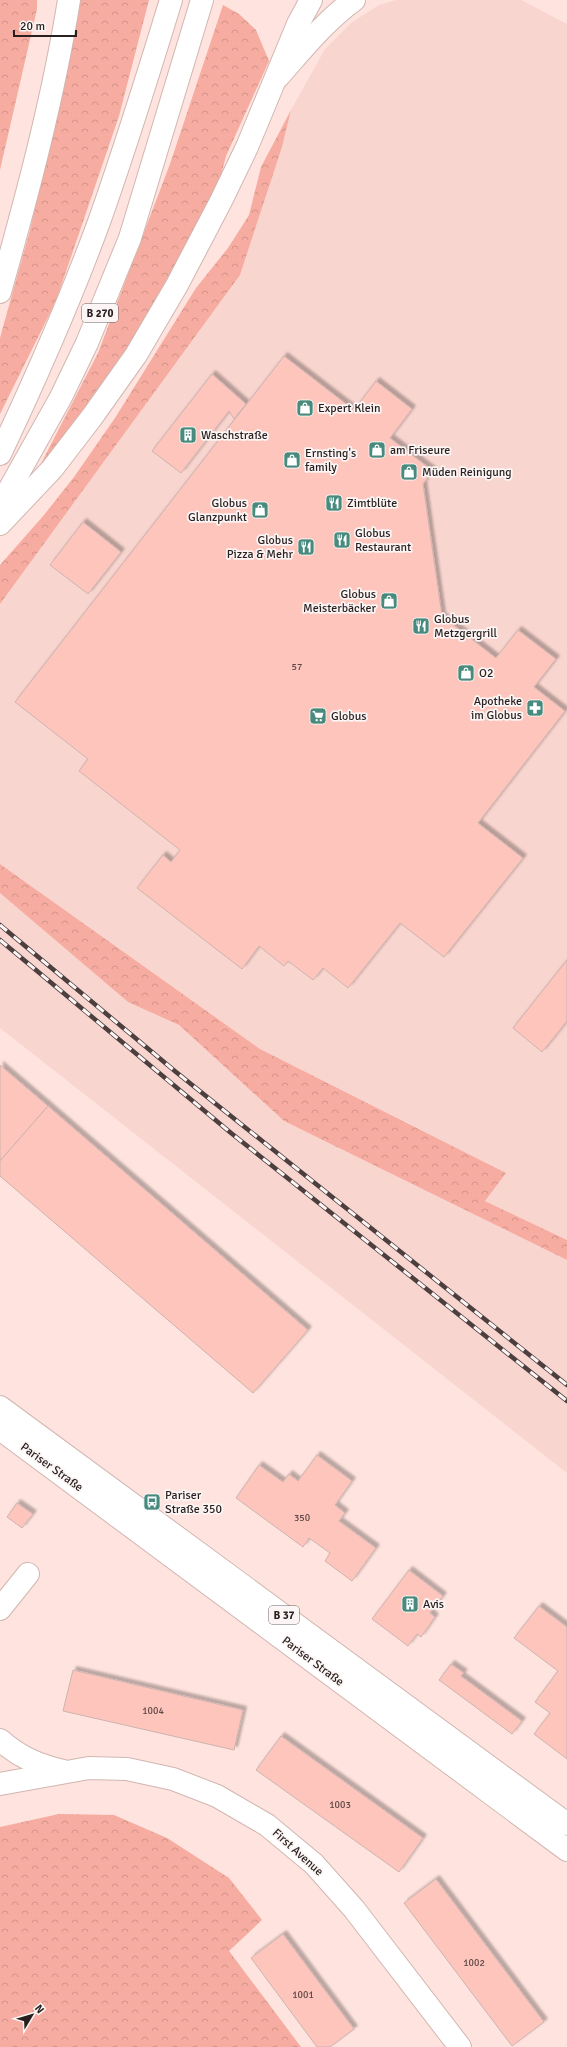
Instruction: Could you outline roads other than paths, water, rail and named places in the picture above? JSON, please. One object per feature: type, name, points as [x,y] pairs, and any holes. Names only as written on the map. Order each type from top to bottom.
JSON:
[{"type":"main road","points":[[63,0],[63,33]]},
{"type":"main road","points":[[0,292],[18,229],[48,104],[69,0]]},
{"type":"main road","name":"B 270","points":[[0,454],[40,370],[98,223],[140,102],[171,0]]},
{"type":"main road","points":[[0,524],[52,469],[92,417],[136,355],[177,285],[221,201],[247,147],[298,24],[311,0]]},
{"type":"main road","points":[[272,84],[325,24],[354,0]]},
{"type":"main road","name":"B 270","points":[[0,506],[61,397],[88,343],[128,245],[201,3]]},
{"type":"main road","name":"Pariser Straße","points":[[0,1407],[567,1824]]},
{"type":"main road","name":"Pariser Straße","points":[[0,1429],[567,1850]]},
{"type":"main road","points":[[0,1439],[39,1458]]},
{"type":"main road","points":[[0,1609],[28,1574]]},
{"type":"main road","name":"First Avenue","points":[[0,1740],[28,1760],[43,1766],[66,1772]]},
{"type":"main road","name":"First Avenue","points":[[0,1784],[89,1768],[127,1768],[172,1780],[217,1796],[267,1825],[314,1864],[354,1909],[460,2047]]},
{"type":"railway","points":[[0,925],[176,1072],[567,1385]]},
{"type":"railway","points":[[0,940],[231,1133],[567,1401]]},
{"type":"place","name":"Expert Klein","points":[[305,408]]},
{"type":"place","name":"Waschstraße","points":[[188,435]]},
{"type":"place","name":"am Friseure","points":[[377,450]]},
{"type":"place","name":"Ernsting's family","points":[[292,460]]},
{"type":"place","name":"Müden Reinigung","points":[[409,472]]},
{"type":"place","name":"Zimtblüte","points":[[334,503]]},
{"type":"place","name":"Globus Glanzpunkt","points":[[260,510]]},
{"type":"place","name":"Globus Restaurant","points":[[342,540]]},
{"type":"place","name":"Globus Pizza & Mehr","points":[[306,547]]},
{"type":"place","name":"Globus Meisterbäcker","points":[[389,601]]},
{"type":"place","name":"Globus Metzgergrill","points":[[421,626]]},
{"type":"place","name":"O2","points":[[466,673]]},
{"type":"place","name":"Apotheke im Globus","points":[[535,708]]},
{"type":"place","name":"Globus","points":[[318,716]]},
{"type":"place","name":"Pariser Straße 350","points":[[152,1502]]},
{"type":"place","name":"Avis","points":[[410,1604]]}]
